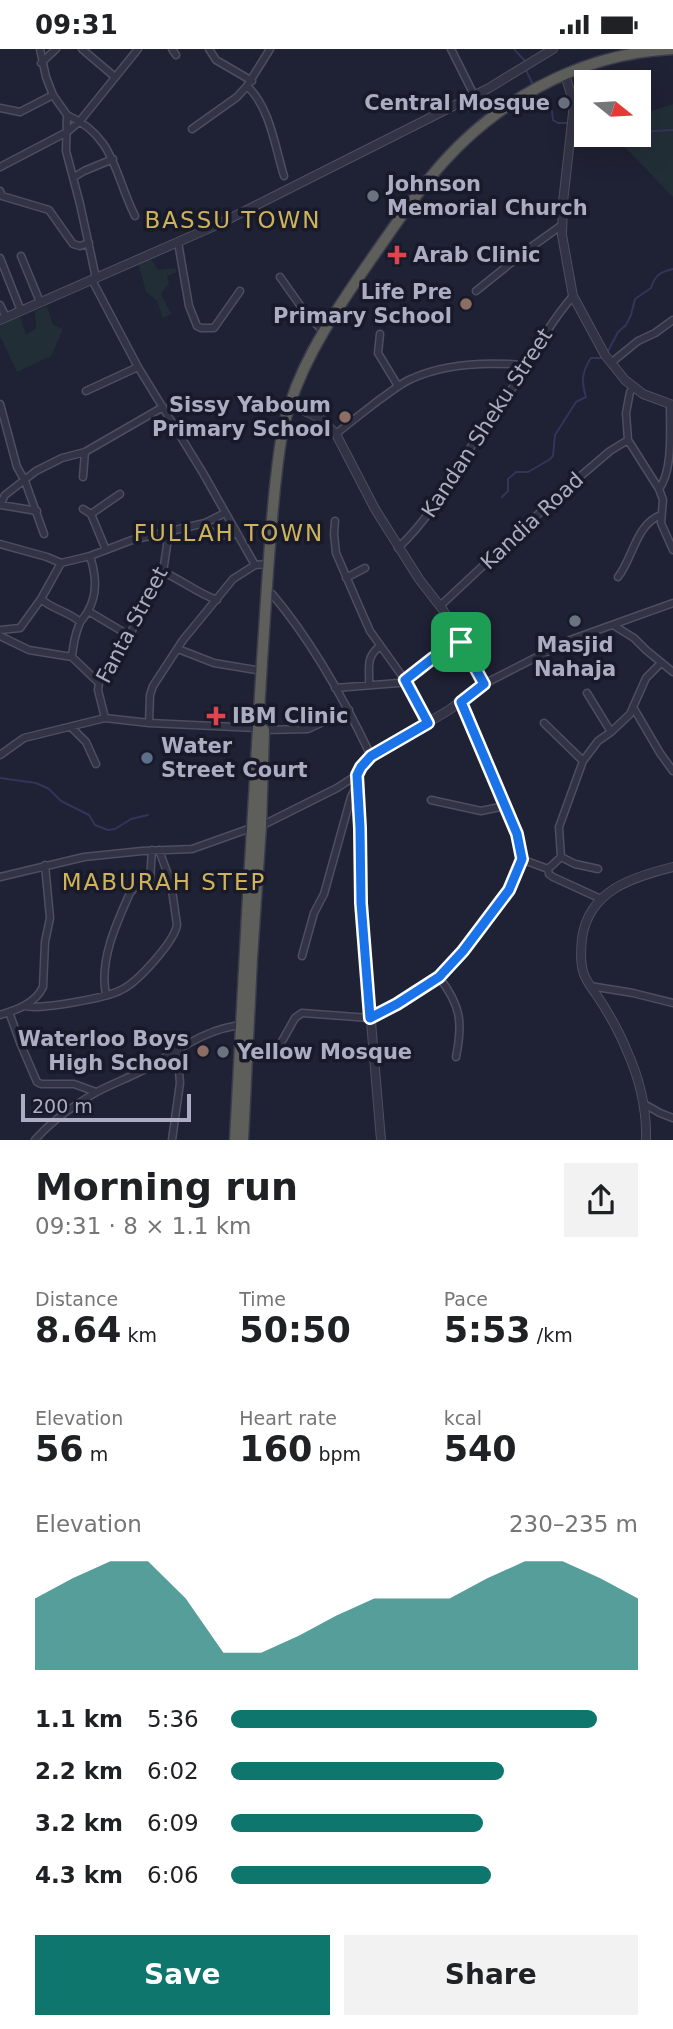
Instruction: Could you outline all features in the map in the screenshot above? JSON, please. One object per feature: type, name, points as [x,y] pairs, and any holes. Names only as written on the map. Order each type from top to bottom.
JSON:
[{"type":"highway","points":[[235,1140],[252,958],[261,729],[277,509],[283,460],[295,407],[312,365],[357,287],[433,182],[461,150],[494,121],[532,95],[566,78],[621,60],[673,52]]},
{"type":"highway","points":[[261,729],[268,564],[278,459],[289,405],[324,332],[430,178],[458,146],[491,117],[529,90],[572,70],[620,55],[673,52]]},
{"type":"highway","points":[[243,1140],[248,1052],[245,1025]]},
{"type":"street","points":[[40,49],[41,63],[53,95],[67,115],[80,121],[94,133],[113,159],[135,216]]},
{"type":"street","points":[[41,63],[56,49]]},
{"type":"street","points":[[82,49],[114,77]]},
{"type":"street","points":[[0,167],[67,132],[80,121],[138,49]]},
{"type":"street","points":[[209,49],[216,60],[250,84],[264,113],[284,176]]},
{"type":"street","points":[[192,129],[237,97],[250,84],[270,49]]},
{"type":"street","points":[[451,49],[474,95]]},
{"type":"street","points":[[0,305],[3,318],[219,224],[489,88],[553,49]]},
{"type":"street","points":[[566,78],[574,104],[562,235],[573,296],[605,355],[625,380],[643,394],[672,405],[670,470],[665,484],[659,489]]},
{"type":"street","points":[[0,108],[20,112],[53,95]]},
{"type":"street","points":[[67,115],[66,151],[89,243],[94,279],[138,367],[255,565]]},
{"type":"street","points":[[74,177],[113,159]]},
{"type":"street","points":[[0,191],[2,196],[49,210],[73,244],[80,246],[89,243]]},
{"type":"street","points":[[476,291],[562,225]]},
{"type":"street","points":[[178,242],[189,306],[197,326],[214,328],[240,291]]},
{"type":"street","points":[[21,256],[40,302]]},
{"type":"street","points":[[0,258],[21,311]]},
{"type":"street","points":[[280,277],[307,315],[324,332]]},
{"type":"street","name":"Kandan Sheku Street","points":[[398,548],[434,509],[478,436],[509,394],[524,365],[573,296]]},
{"type":"street","points":[[612,362],[638,341],[673,320]]},
{"type":"street","points":[[380,334],[378,353],[398,386]]},
{"type":"street","points":[[336,434],[411,379],[452,367],[502,363],[524,365]]},
{"type":"street","points":[[86,391],[138,367]]},
{"type":"street","points":[[634,387],[630,392],[626,413],[628,440],[659,489],[663,500],[661,515],[673,550]]},
{"type":"street","points":[[0,404],[17,467],[25,481],[44,534]]},
{"type":"street","points":[[37,511],[0,505],[5,495],[47,464],[85,452],[163,407]]},
{"type":"street","points":[[295,407],[320,418],[336,434],[398,548],[440,606],[484,684]]},
{"type":"street","name":"Kandia Road","points":[[440,606],[563,491],[610,451],[628,440]]},
{"type":"street","points":[[83,477],[85,452]]},
{"type":"street","points":[[91,514],[120,494]]},
{"type":"street","points":[[83,509],[91,514],[106,549]]},
{"type":"street","points":[[0,544],[61,563],[90,556],[132,540],[205,523],[225,513]]},
{"type":"street","points":[[618,577],[642,532],[661,515]]},
{"type":"street","points":[[335,521],[336,553],[370,631],[405,680],[428,723]]},
{"type":"street","points":[[205,523],[210,533],[217,536],[237,534]]},
{"type":"street","name":"Fanta Street","points":[[105,718],[98,691],[99,683],[130,636],[163,572],[169,532]]},
{"type":"street","points":[[72,657],[80,622],[94,597],[96,575],[90,556]]},
{"type":"street","points":[[19,645],[20,628],[41,599],[61,563]]},
{"type":"street","points":[[149,723],[150,695],[178,649],[233,579],[255,565],[268,564]]},
{"type":"street","points":[[346,578],[365,568]]},
{"type":"street","points":[[163,572],[202,595],[217,600]]},
{"type":"street","points":[[272,594],[287,611],[335,688],[371,756]]},
{"type":"street","points":[[41,599],[49,606],[71,614],[80,622]]},
{"type":"street","points":[[381,1140],[361,903],[360,828],[356,785],[361,767],[371,756],[461,702],[484,684],[570,640],[673,603]]},
{"type":"street","points":[[88,611],[130,636]]},
{"type":"street","points":[[613,625],[634,638],[673,672]]},
{"type":"street","points":[[0,631],[20,628]]},
{"type":"street","points":[[0,636],[29,650],[72,657],[99,683]]},
{"type":"street","points":[[335,688],[399,683],[461,642]]},
{"type":"street","points":[[369,685],[370,658],[380,646]]},
{"type":"street","points":[[178,649],[214,663],[262,671]]},
{"type":"street","points":[[548,869],[561,856],[559,827],[583,761],[598,741],[611,733],[630,713],[646,678],[661,663]]},
{"type":"street","points":[[587,694],[611,733]]},
{"type":"street","points":[[248,1052],[255,1048],[277,1050],[295,1018],[302,1013],[370,1018],[397,1004],[439,977],[463,951],[509,890],[522,859],[517,834],[461,702]]},
{"type":"street","points":[[634,707],[673,771]]},
{"type":"street","points":[[0,755],[24,738],[105,718],[149,723],[308,729],[349,711]]},
{"type":"street","points":[[544,723],[583,761]]},
{"type":"street","points":[[71,727],[86,742],[96,764]]},
{"type":"street","points":[[0,877],[84,857],[192,849],[256,827],[337,788],[357,775]]},
{"type":"street","points":[[302,956],[310,925],[324,894],[356,785]]},
{"type":"street","points":[[431,800],[481,811],[505,806]]},
{"type":"street","points":[[25,1006],[41,1008],[106,995],[120,991],[138,978],[176,932],[177,925],[171,883],[156,850]]},
{"type":"street","points":[[106,995],[103,983],[105,963],[130,893],[137,885],[150,880],[156,850]]},
{"type":"street","points":[[561,856],[575,864],[598,869]]},
{"type":"street","points":[[522,859],[548,869]]},
{"type":"street","points":[[0,1015],[25,1006],[43,987],[50,918],[45,865]]},
{"type":"street","points":[[646,1140],[647,1117],[641,1087],[628,1051],[583,970],[581,948],[588,916],[601,899],[629,880],[673,867]]},
{"type":"street","points":[[548,869],[553,877],[601,899]]},
{"type":"street","points":[[439,977],[455,1000],[459,1012],[460,1031],[456,1058]]},
{"type":"street","points":[[590,986],[673,1003]]},
{"type":"street","points":[[9,1012],[37,1082],[74,1084],[96,1092]]},
{"type":"street","points":[[35,1140],[60,1115],[96,1092],[217,1030],[245,1025]]},
{"type":"street","points":[[172,1140],[180,1083],[177,1049]]},
{"type":"street","points":[[644,1104],[673,1118]]},
{"type":"shaded area","points":[[673,104],[673,197],[625,147],[651,147],[651,111]]},
{"type":"shaded area","points":[[150,258],[158,270],[175,268],[177,272],[167,276],[169,283],[161,294],[171,314],[163,318],[157,301],[146,292],[138,262]]},
{"type":"shaded area","points":[[47,306],[53,325],[63,329],[51,356],[17,372],[0,336],[0,324],[20,317],[26,335],[36,328],[35,311]]},
{"type":"waterway","points":[[514,49],[525,61]]},
{"type":"waterway","points":[[526,70],[533,85]]},
{"type":"waterway","points":[[540,96],[552,111],[553,120],[568,123]]},
{"type":"waterway","points":[[651,131],[673,130]]},
{"type":"waterway","points":[[607,353],[618,332],[626,325],[635,299],[651,288],[659,275],[673,269]]},
{"type":"waterway","points":[[502,497],[508,491],[508,479],[516,472],[528,472],[553,456],[555,435],[576,402],[586,397],[583,377],[588,363],[591,358],[604,358]]},
{"type":"waterway","points":[[0,778],[36,783],[49,789],[61,801],[89,815],[95,825],[108,830],[115,829],[131,819],[148,815]]},
{"type":"place","name":"Central Mosque","points":[[564,103]]},
{"type":"place","name":"Johnson Memorial Church","points":[[373,196]]},
{"type":"place","name":"Arab Clinic","points":[[397,255]]},
{"type":"place","name":"Life Pre Primary School","points":[[466,304]]},
{"type":"place","name":"Sissy Yaboum Primary School","points":[[345,417]]},
{"type":"place","name":"Masjid Nahaja","points":[[575,621]]},
{"type":"place","name":"IBM Clinic","points":[[216,716]]},
{"type":"place","name":"Water Street Court","points":[[147,758]]},
{"type":"place","name":"Waterloo Boys High School","points":[[203,1051]]},
{"type":"place","name":"Yellow Mosque","points":[[223,1052]]},
{"type":"district","name":"BASSU TOWN","points":[[233,220]]},
{"type":"district","name":"FULLAH TOWN","points":[[229,533]]},
{"type":"district","name":"MABURAH STEP","points":[[164,882]]},
{"type":"route","points":[[461,642],[484,684],[461,702],[517,834],[522,859],[509,890],[463,951],[439,977],[370,1018],[361,903],[357,775],[371,756],[428,723],[405,680],[433,658],[461,642]]}]
